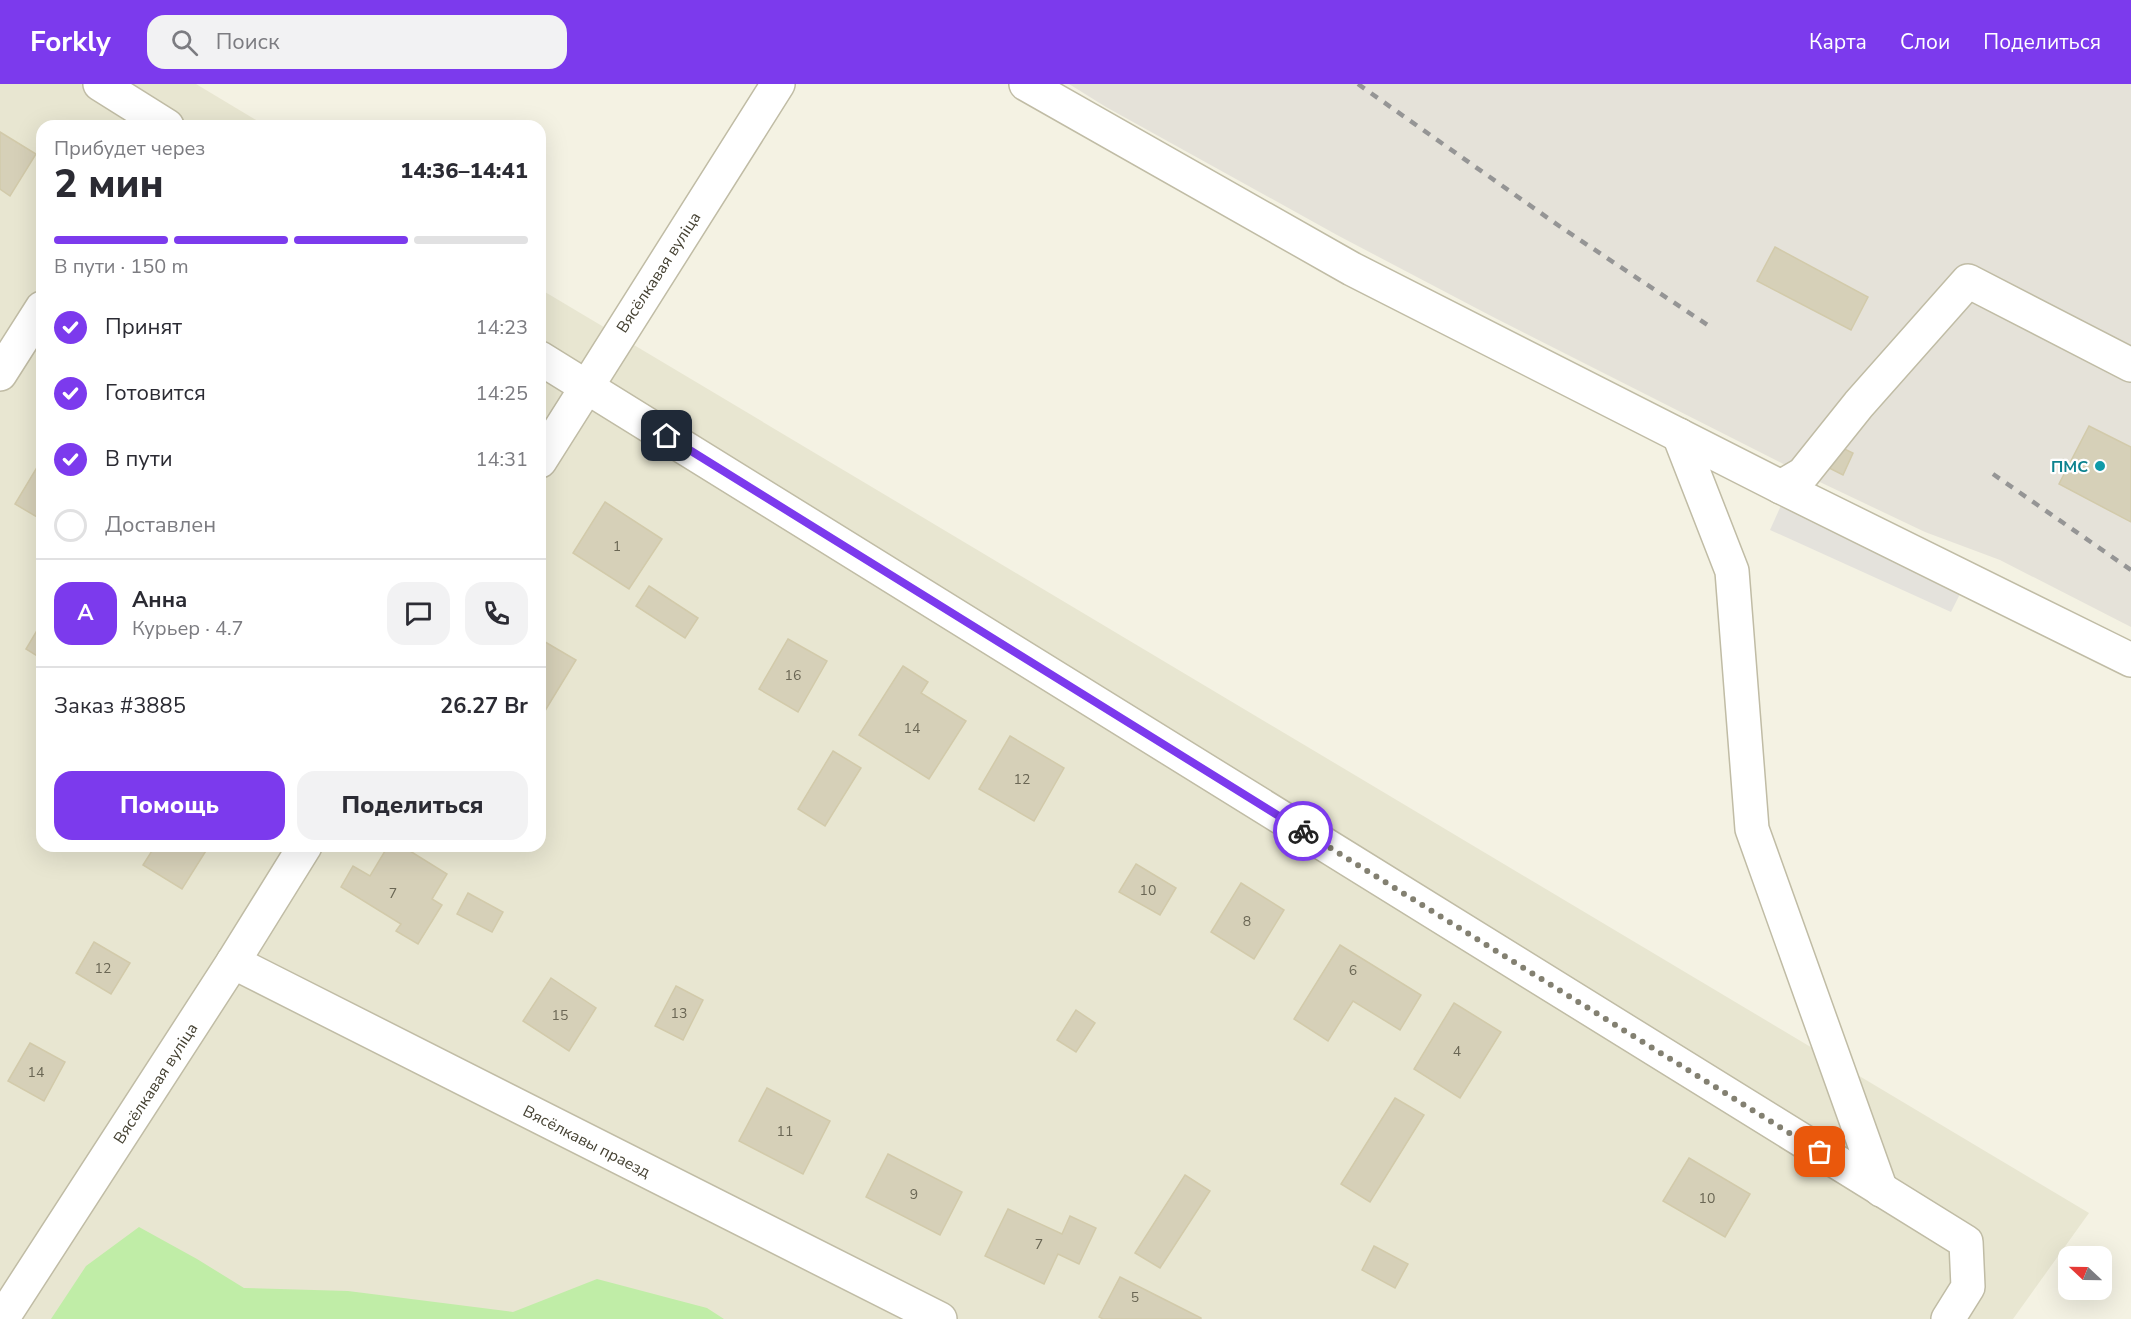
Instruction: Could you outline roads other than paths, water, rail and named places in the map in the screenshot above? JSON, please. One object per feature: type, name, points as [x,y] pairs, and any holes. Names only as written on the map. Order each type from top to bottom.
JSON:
[{"type":"street","points":[[100,84],[155,120]]},
{"type":"street","name":"Вясёлкавая вуліца","points":[[546,451],[778,84]]},
{"type":"street","points":[[1026,84],[1352,269],[1781,487],[2131,660]]},
{"type":"street","points":[[1781,487],[1803,474],[1859,404],[1968,281],[2131,365]]},
{"type":"street","points":[[0,374],[36,317]]},
{"type":"street","points":[[546,362],[1966,1242],[1968,1287],[1948,1319]]},
{"type":"street","points":[[1679,435],[1732,571],[1752,829],[1881,1190]]},
{"type":"street","name":"Вясёлкавая вуліца","points":[[2,1319],[234,962],[300,852]]},
{"type":"street","name":"Вясёлкавы праезд","points":[[234,962],[940,1319]]},
{"type":"railway","points":[[1358,84],[1562,228],[1709,326]]},
{"type":"railway","points":[[1993,474],[2131,570]]},
{"type":"place","name":"ПМС","points":[[2100,466]]}]
